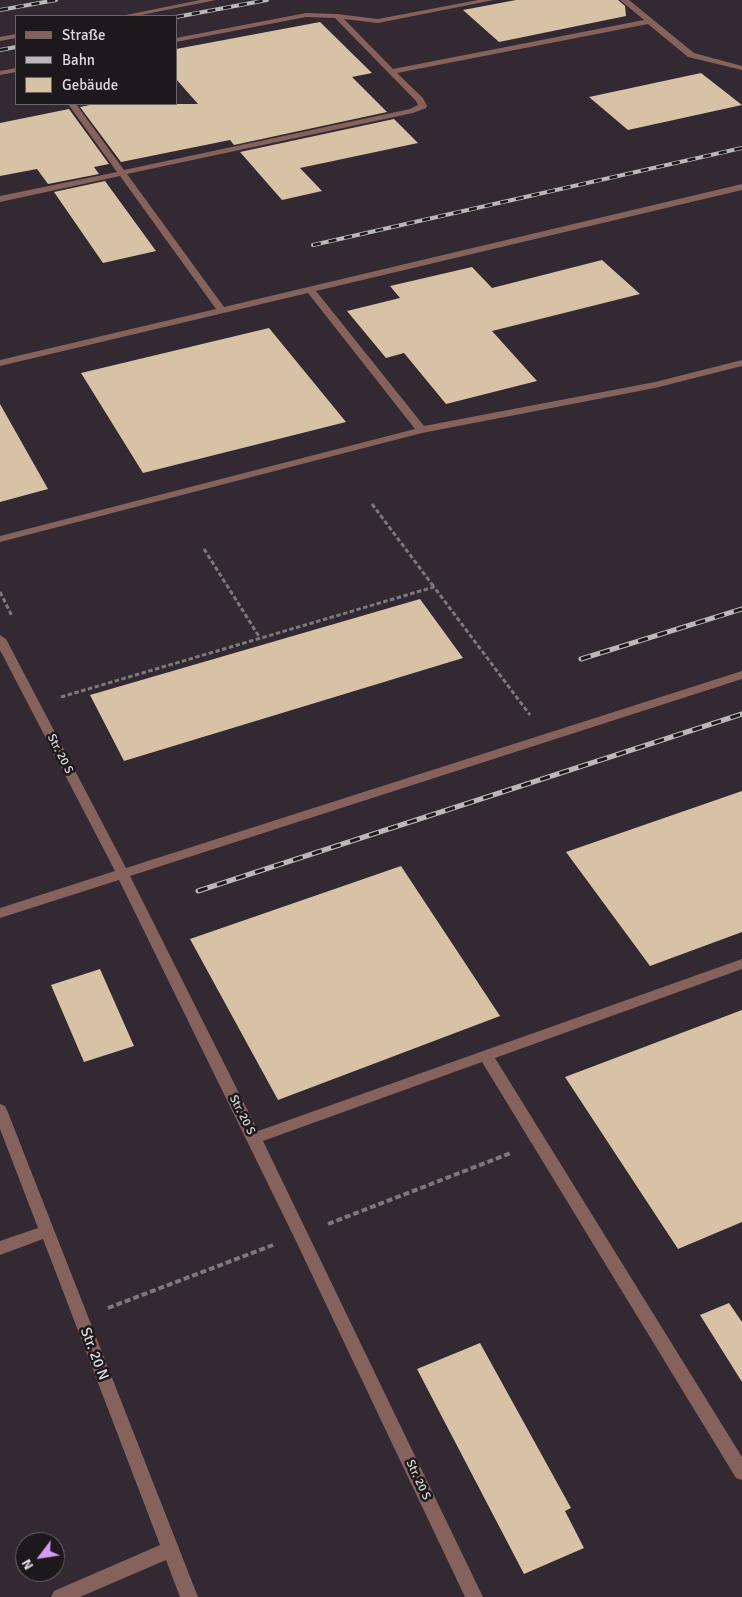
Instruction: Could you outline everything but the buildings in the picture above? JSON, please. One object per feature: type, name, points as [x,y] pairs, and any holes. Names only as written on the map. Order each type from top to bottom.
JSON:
[{"type":"lane","points":[[130,15],[212,0]]},
{"type":"lane","points":[[178,40],[306,15],[337,16],[378,21],[490,0]]},
{"type":"lane","points":[[624,0],[691,55],[742,68]]},
{"type":"lane","points":[[0,199],[413,111],[423,106],[420,100],[393,71],[337,16]]},
{"type":"lane","points":[[393,71],[650,21]]},
{"type":"lane","points":[[0,39],[15,36]]},
{"type":"lane","points":[[0,73],[15,70]]},
{"type":"lane","points":[[73,105],[222,311]]},
{"type":"lane","points":[[0,363],[742,188]]},
{"type":"lane","points":[[311,290],[421,430]]},
{"type":"lane","points":[[0,539],[421,430],[655,385],[742,363]]},
{"type":"lane","name":"Str. 20 S","points":[[0,639],[122,874],[254,1138],[474,1597]]},
{"type":"lane","points":[[0,914],[742,675]]},
{"type":"lane","points":[[254,1138],[742,964]]},
{"type":"lane","points":[[486,1056],[742,1472]]},
{"type":"lane","name":"Str. 20 N","points":[[0,1110],[189,1597]]},
{"type":"lane","points":[[0,1248],[47,1231]]},
{"type":"lane","points":[[60,1597],[171,1550]]},
{"type":"path","points":[[372,504],[547,738]]},
{"type":"path","points":[[204,549],[260,638]]},
{"type":"path","points":[[34,705],[434,587]]},
{"type":"shaded area","points":[[0,0],[742,0],[742,1597],[0,1597]]},
{"type":"railway","points":[[0,10],[56,0]]},
{"type":"railway","points":[[178,17],[267,0]]},
{"type":"railway","points":[[0,50],[15,47]]},
{"type":"railway","points":[[313,245],[742,148]]},
{"type":"railway","points":[[581,659],[742,609]]},
{"type":"railway","points":[[198,891],[742,714]]}]
